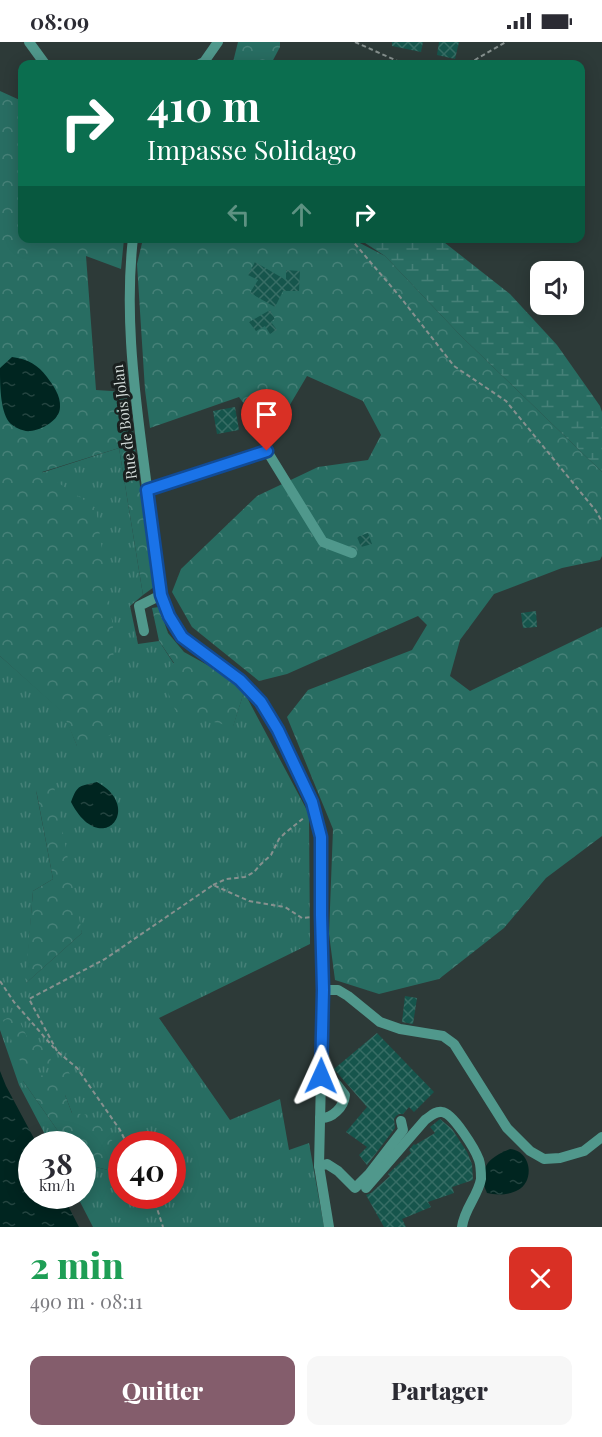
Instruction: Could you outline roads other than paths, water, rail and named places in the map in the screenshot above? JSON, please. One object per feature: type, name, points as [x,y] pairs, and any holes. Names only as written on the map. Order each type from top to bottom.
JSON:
[{"type":"street","points":[[30,42],[42,60]]},
{"type":"street","points":[[205,60],[218,42]]},
{"type":"street","name":"Rue de Bois Jolan","points":[[132,243],[130,262],[130,330],[135,396],[161,595],[169,616],[182,637],[240,680],[261,702],[278,730],[312,802],[321,837],[323,990],[319,1166],[329,1227]]},
{"type":"street","points":[[147,490],[267,451],[324,542],[352,553]]},
{"type":"street","points":[[144,631],[139,606],[161,595]]},
{"type":"street","points":[[323,990],[338,990],[380,1022],[400,1029],[443,1036],[454,1044],[507,1128],[530,1151],[544,1159],[560,1158],[584,1150],[602,1137]]},
{"type":"street","points":[[320,1118],[327,1119],[332,1116],[344,1102],[345,1095],[327,1076],[321,1076]]},
{"type":"street","points":[[366,1188],[425,1120],[433,1114],[445,1112],[458,1125],[478,1157],[480,1165],[479,1187],[464,1225]]},
{"type":"street","points":[[319,1166],[327,1164],[338,1171],[355,1188],[369,1174],[403,1130],[401,1121]]},
{"type":"water","points":[[12,357],[28,361],[40,369],[58,395],[60,407],[57,416],[50,424],[40,429],[22,430],[11,424],[6,417],[1,396],[0,368]]},
{"type":"water","points":[[97,782],[111,793],[117,804],[118,815],[113,824],[105,828],[94,827],[83,819],[71,802],[80,787]]},
{"type":"water","points":[[0,1071],[30,1131],[18,1131],[18,1209],[70,1209],[79,1227],[0,1227]]},
{"type":"water","points":[[510,1149],[516,1150],[527,1161],[529,1172],[526,1182],[519,1190],[508,1194],[487,1193],[483,1177],[487,1165],[496,1156]]}]
